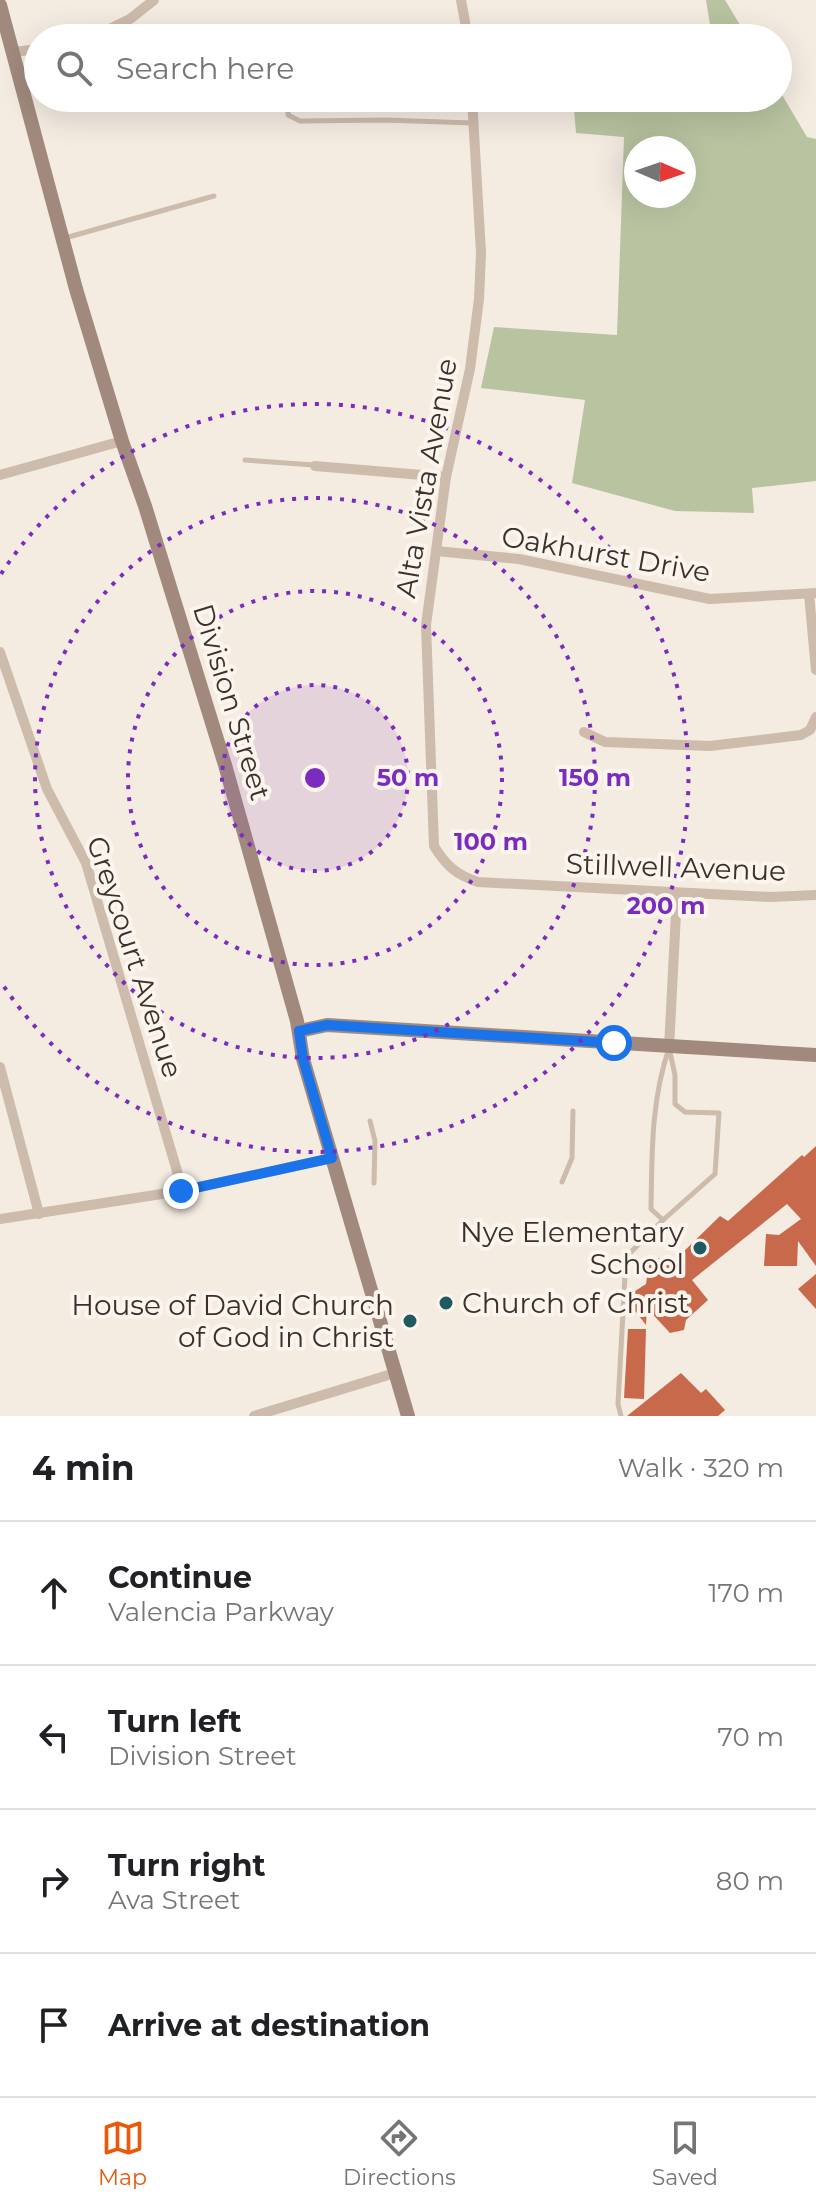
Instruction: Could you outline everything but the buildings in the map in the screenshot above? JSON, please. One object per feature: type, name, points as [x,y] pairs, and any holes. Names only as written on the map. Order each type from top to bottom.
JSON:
[{"type":"main road","name":"Division Street","points":[[0,5],[24,90]]},
{"type":"main road","name":"Division Street","points":[[30,112],[122,441],[225,765],[299,1031],[303,1059],[408,1416]]},
{"type":"main road","points":[[299,1031],[327,1025],[816,1055]]},
{"type":"street","points":[[120,24],[154,0]]},
{"type":"street","points":[[461,0],[465,24]]},
{"type":"street","points":[[14,52],[24,51]]},
{"type":"street","name":"Alta Vista Avenue","points":[[444,864],[434,846],[432,833],[426,625],[446,477],[470,369],[479,299],[481,253],[473,112]]},
{"type":"street","points":[[0,475],[122,441]]},
{"type":"street","points":[[315,466],[446,477]]},
{"type":"street","name":"Oakhurst Drive","points":[[436,551],[519,559],[710,599],[812,594]]},
{"type":"street","points":[[812,594],[816,670]]},
{"type":"street","name":"Greycourt Avenue","points":[[0,652],[47,789],[86,863],[181,1191]]},
{"type":"street","points":[[584,732],[605,742],[710,746],[801,735],[810,730],[816,717]]},
{"type":"street","name":"Stillwell Avenue","points":[[444,864],[461,877],[478,882],[677,894],[816,895]]},
{"type":"street","points":[[669,1048],[677,894]]},
{"type":"street","points":[[0,1067],[39,1214]]},
{"type":"street","points":[[0,1219],[181,1191],[332,1158]]},
{"type":"street","points":[[254,1416],[273,1413],[395,1373]]},
{"type":"lane","points":[[288,112],[288,115],[300,121],[473,123]]},
{"type":"lane","points":[[63,239],[214,196]]},
{"type":"lane","points":[[245,460],[315,466]]},
{"type":"lane","points":[[663,1220],[651,1209],[652,1127],[661,1072],[669,1048]]},
{"type":"lane","points":[[621,1416],[618,1404],[626,1257],[715,1174],[719,1113],[685,1112],[675,1104],[675,1075],[669,1048]]},
{"type":"lane","points":[[562,1182],[572,1158],[573,1111]]},
{"type":"lane","points":[[370,1121],[375,1141],[374,1183]]},
{"type":"green space","points":[[706,0],[725,0],[740,24],[710,24]]},
{"type":"green space","points":[[574,112],[792,112],[807,137],[816,139],[816,481],[752,488],[754,513],[675,511],[572,483],[585,400],[481,388],[494,327],[617,335],[624,137],[576,133]]},
{"type":"place","name":"Nye Elementary School","points":[[700,1248]]},
{"type":"place","name":"Church of Christ","points":[[446,1303]]},
{"type":"place","name":"House of David Church of God in Christ","points":[[410,1321]]},
{"type":"route","points":[[181,1191],[332,1158],[303,1059],[299,1031],[327,1025],[614,1043]]}]
